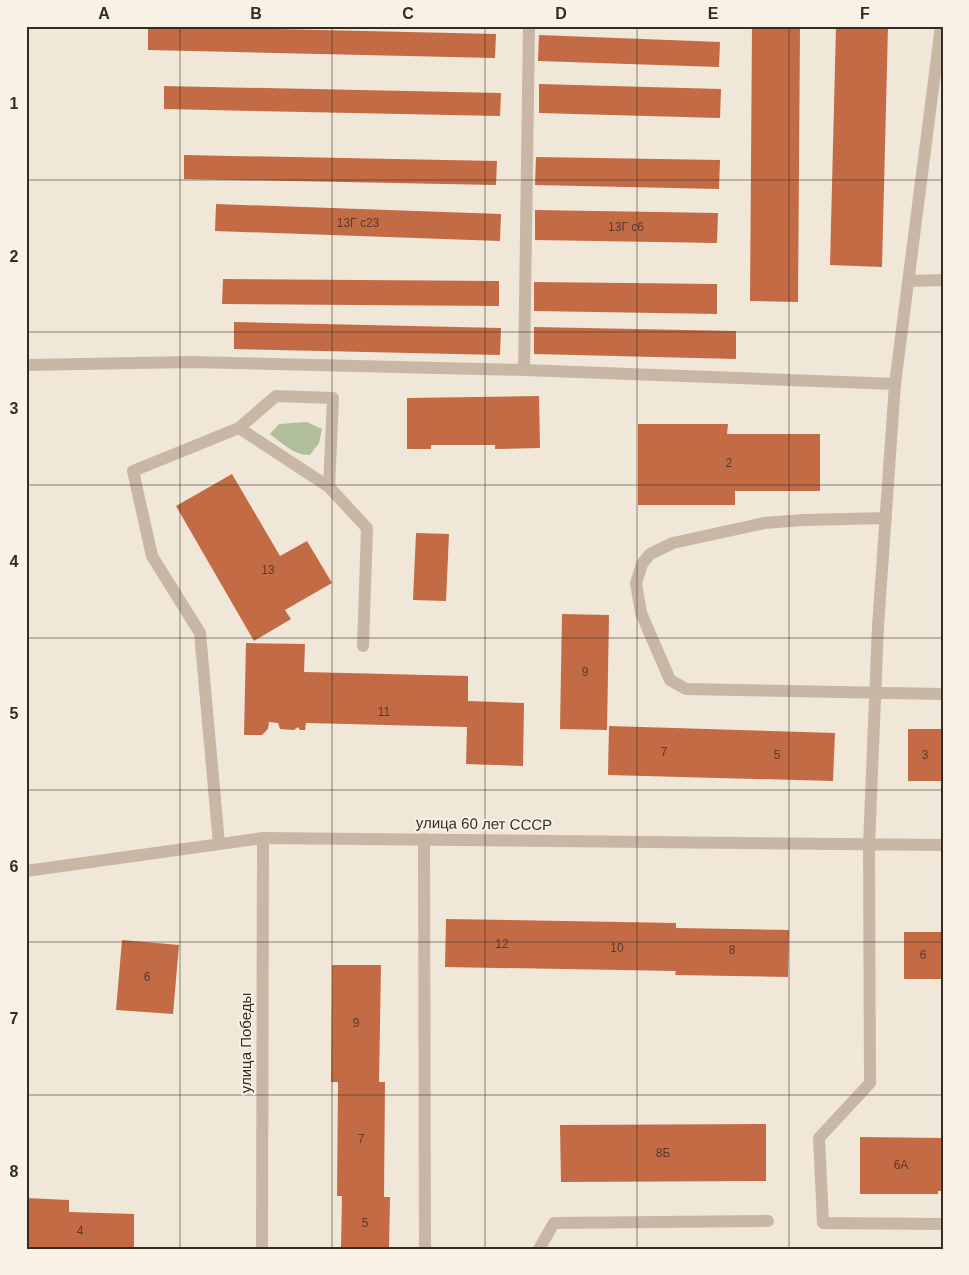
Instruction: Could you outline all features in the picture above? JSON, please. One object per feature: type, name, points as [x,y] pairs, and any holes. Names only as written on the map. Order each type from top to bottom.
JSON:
[{"type":"street","points":[[524,370],[529,26]]},
{"type":"street","points":[[941,26],[895,384],[875,693],[869,844],[870,1083],[819,1138],[823,1224],[943,1224]]},
{"type":"street","points":[[908,281],[943,280]]},
{"type":"street","points":[[26,365],[190,362],[524,370],[895,384]]},
{"type":"street","points":[[219,844],[200,633],[152,556],[133,471],[239,428],[276,396],[334,398],[330,487]]},
{"type":"street","points":[[239,428],[330,487],[367,528],[363,646]]},
{"type":"street","points":[[886,518],[764,523],[673,543],[650,554],[642,564],[636,583],[640,613],[670,680],[686,689],[943,694]]},
{"type":"street","name":"улица 60 лет СССР","points":[[26,871],[263,838],[943,845]]},
{"type":"street","name":"улица Победы","points":[[262,1249],[263,838]]},
{"type":"street","points":[[424,840],[425,1249]]},
{"type":"street","points":[[539,1249],[554,1223],[768,1221]]},
{"type":"green space","points":[[307,422],[322,429],[319,443],[310,455],[294,451],[270,434],[279,424]]},
{"type":"building","points":[[148,26],[496,34],[495,58],[148,50]]},
{"type":"building","points":[[752,26],[800,26],[798,302],[750,301]]},
{"type":"building","points":[[836,26],[888,26],[882,267],[830,265]]},
{"type":"building","points":[[539,35],[720,42],[719,67],[538,61]]},
{"type":"building","points":[[539,84],[721,89],[720,118],[539,113]]},
{"type":"building","points":[[164,86],[501,93],[500,116],[164,109]]},
{"type":"building","points":[[184,155],[497,161],[496,185],[184,179]]},
{"type":"building","points":[[536,157],[720,160],[719,189],[535,185]]},
{"type":"building","points":[[216,204],[501,214],[500,241],[215,231]]},
{"type":"building","points":[[535,210],[718,213],[717,243],[535,240]]},
{"type":"building","points":[[223,279],[499,281],[499,306],[222,304]]},
{"type":"building","points":[[534,282],[717,284],[717,314],[534,311]]},
{"type":"building","points":[[234,322],[501,328],[500,355],[234,349]]},
{"type":"building","points":[[534,327],[736,331],[736,359],[534,354]]},
{"type":"building","points":[[539,396],[540,448],[495,449],[495,445],[431,445],[431,449],[407,449],[407,398]]},
{"type":"building","points":[[638,424],[728,424],[727,434],[820,434],[820,491],[735,491],[735,505],[638,505]]},
{"type":"building","points":[[232,474],[280,556],[307,541],[332,583],[285,610],[291,619],[254,641],[176,506]]},
{"type":"building","points":[[416,533],[449,534],[446,601],[413,600]]},
{"type":"building","points":[[562,614],[609,615],[607,730],[560,729]]},
{"type":"building","points":[[246,643],[305,644],[304,672],[468,676],[468,701],[524,703],[523,766],[466,764],[467,727],[306,723],[305,730],[300,730],[298,727],[294,730],[280,729],[278,723],[269,722],[268,729],[262,735],[244,735]]},
{"type":"building","points":[[609,726],[835,733],[833,781],[608,775]]},
{"type":"building","points":[[908,729],[943,729],[943,781],[908,781]]},
{"type":"building","points":[[446,919],[676,923],[676,928],[789,930],[788,977],[675,975],[676,971],[445,967]]},
{"type":"building","points":[[904,932],[943,932],[943,979],[904,979]]},
{"type":"building","points":[[122,940],[179,945],[173,1014],[116,1010]]},
{"type":"building","points":[[332,965],[381,965],[379,1082],[385,1082],[384,1197],[390,1197],[389,1249],[341,1249],[342,1196],[337,1196],[338,1082],[331,1082]]},
{"type":"building","points":[[766,1124],[766,1181],[561,1182],[560,1125]]},
{"type":"building","points":[[860,1137],[943,1138],[943,1191],[938,1191],[938,1194],[860,1194]]},
{"type":"building","points":[[26,1198],[69,1200],[69,1212],[134,1214],[134,1249],[26,1249]]}]
